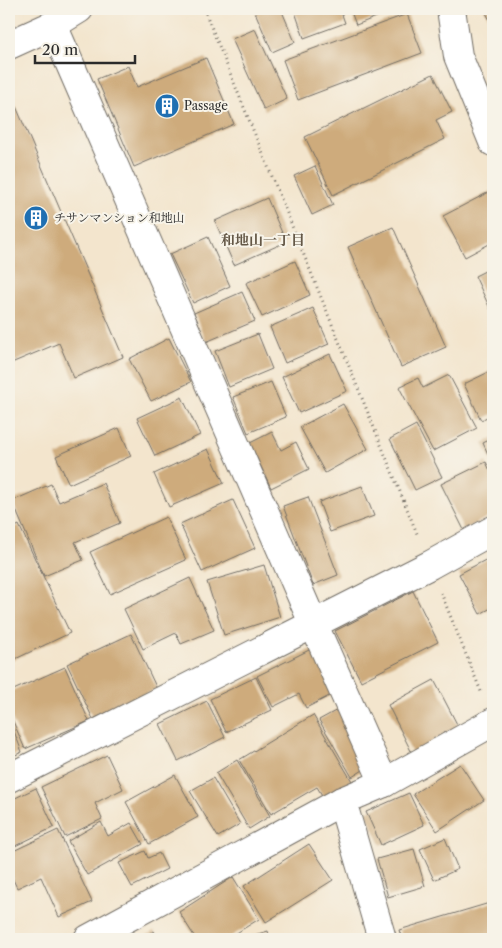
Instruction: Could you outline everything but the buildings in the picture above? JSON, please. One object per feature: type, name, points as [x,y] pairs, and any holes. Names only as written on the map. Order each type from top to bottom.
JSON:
[{"type":"street","points":[[9,45],[53,25],[79,9]]},
{"type":"street","points":[[451,9],[458,56],[493,142]]},
{"type":"street","points":[[53,25],[384,783]]},
{"type":"street","points":[[9,778],[430,565],[493,530]]},
{"type":"street","points":[[88,939],[342,801],[384,783],[493,722]]},
{"type":"street","points":[[342,801],[382,939]]},
{"type":"path","points":[[204,9],[493,722]]},
{"type":"place","name":"Passage","points":[[167,106]]},
{"type":"place","name":"チサンマンション和地山","points":[[36,218]]},
{"type":"district","name":"和地山一丁目","points":[[263,240]]}]
